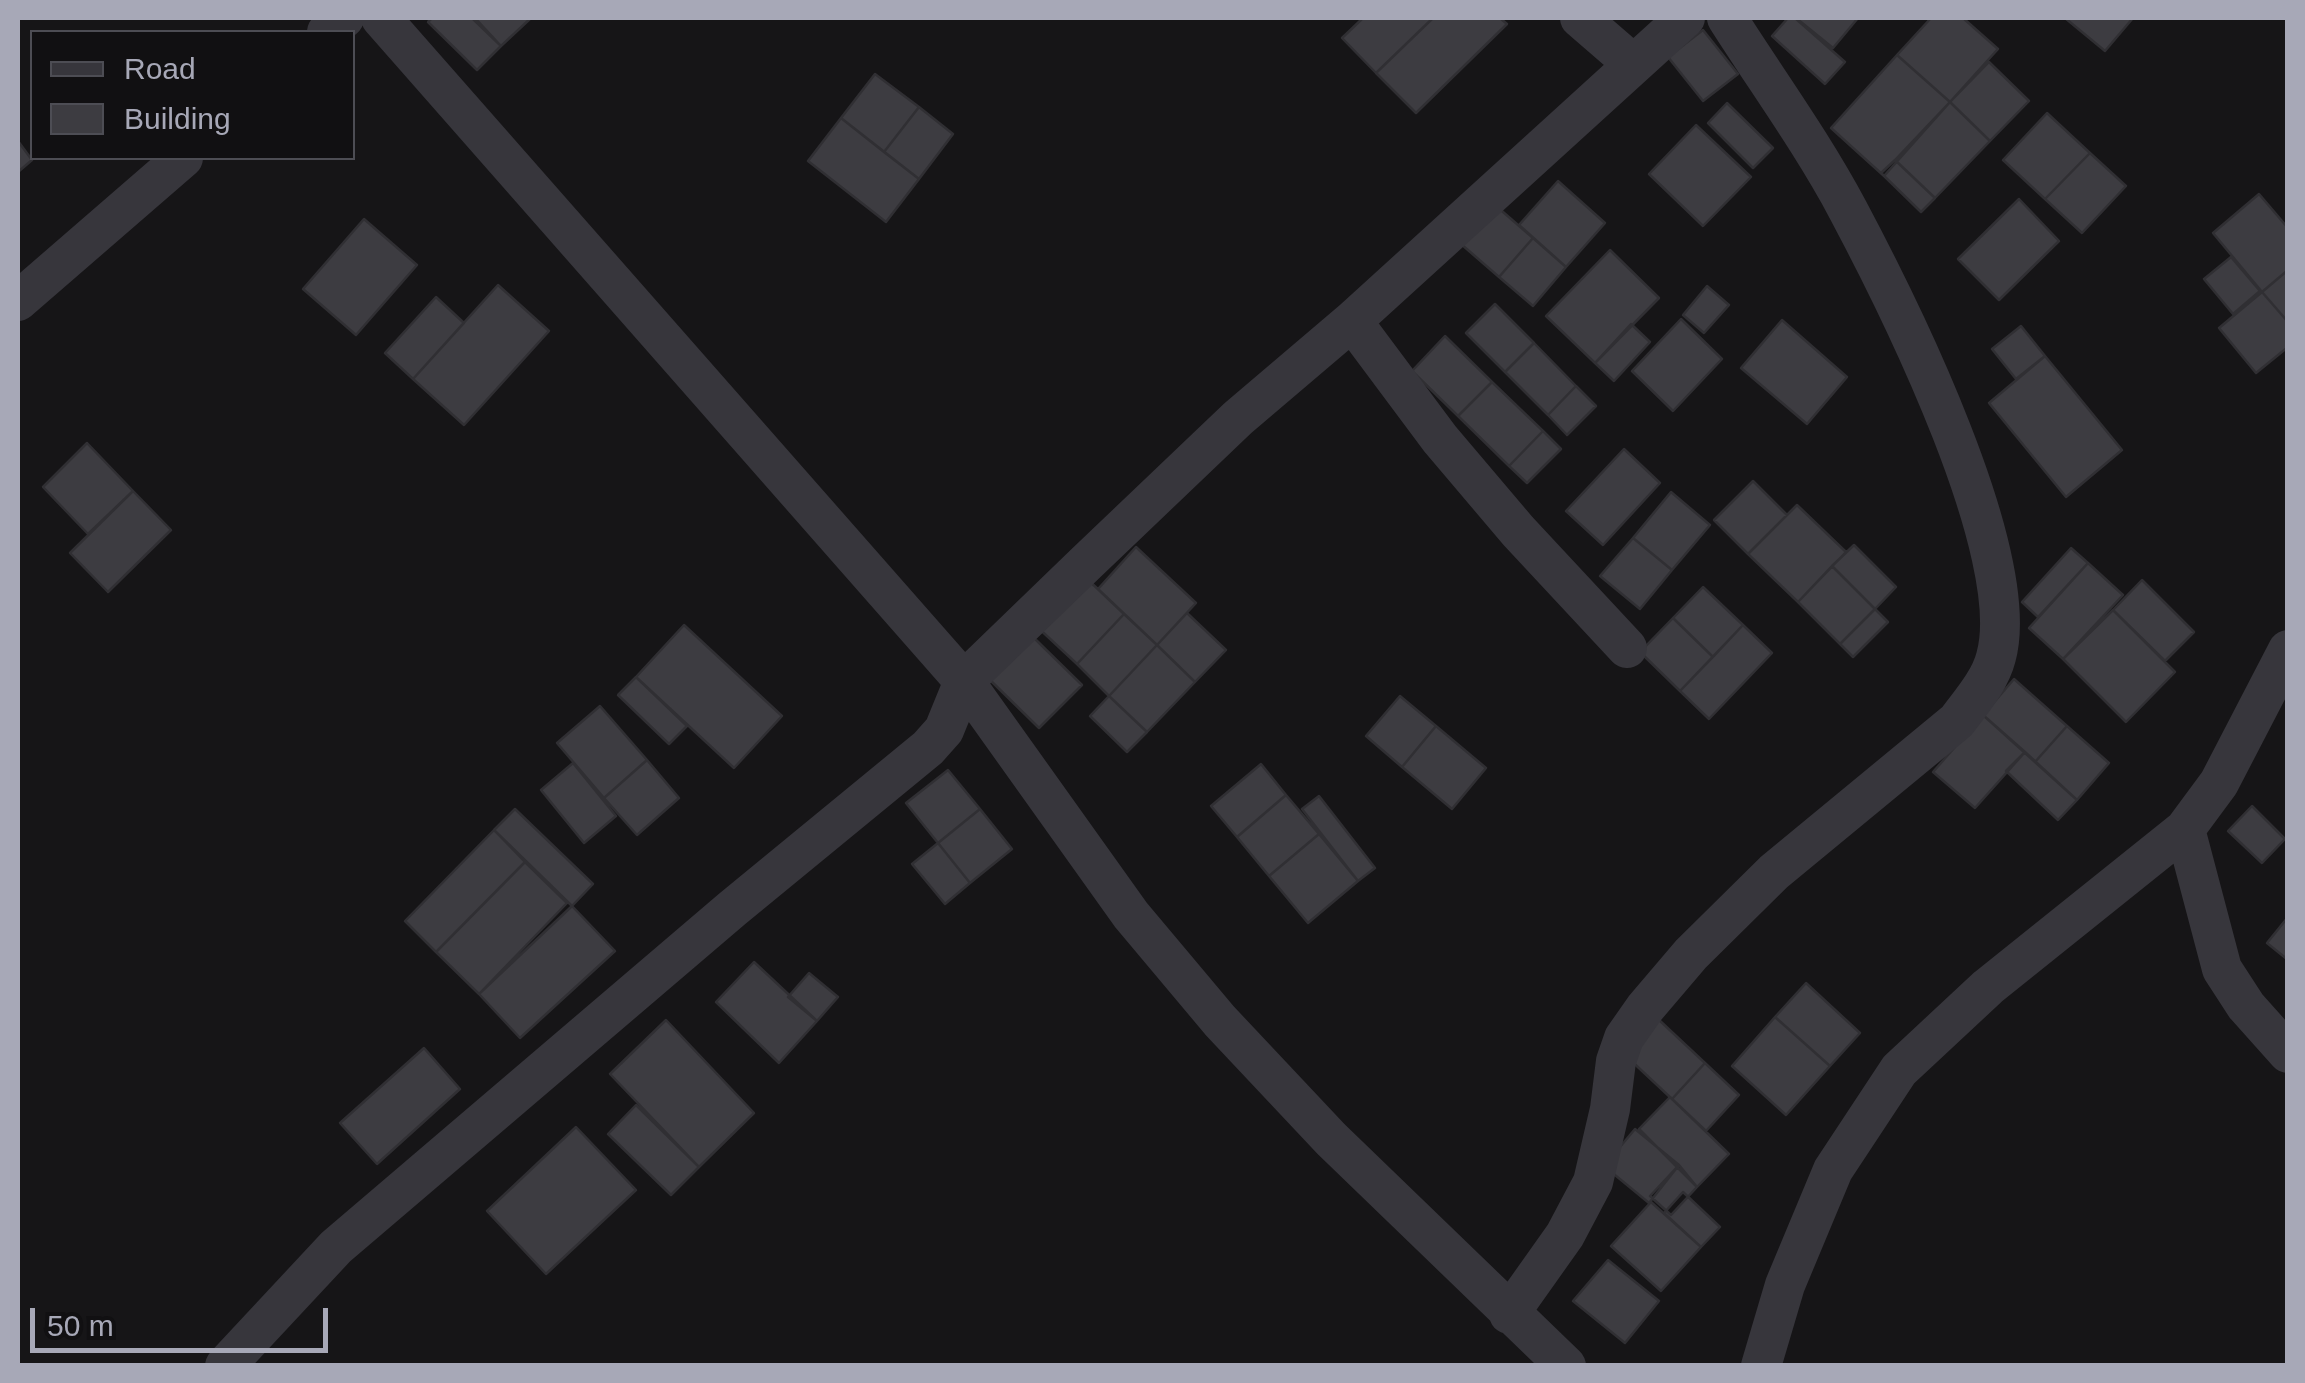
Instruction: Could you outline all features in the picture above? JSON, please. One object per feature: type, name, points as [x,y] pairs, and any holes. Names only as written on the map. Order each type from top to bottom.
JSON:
[{"type":"street","points":[[381,18],[964,681],[1130,915],[1220,1021],[1331,1139],[1566,1366]]},
{"type":"street","points":[[1580,18],[1632,63]]},
{"type":"street","points":[[225,1366],[350,1235],[732,909],[928,748],[944,730],[964,681],[1238,418],[1530,162],[1632,63],[1685,18]]},
{"type":"street","points":[[1509,1314],[1565,1235],[1593,1182],[1610,1109],[1616,1061],[1624,1038],[1645,1008],[1691,954],[1774,872],[1957,722],[1996,658],[2002,613],[1990,551],[1964,463],[1913,344],[1847,208],[1727,18]]},
{"type":"street","points":[[18,301],[180,160]]},
{"type":"street","points":[[1352,321],[1440,438],[1518,531],[1627,648]]},
{"type":"street","points":[[1761,1366],[1785,1285],[1833,1170],[1899,1070],[1988,987],[2185,829],[2274,720],[2288,650]]},
{"type":"street","points":[[2185,829],[2222,969],[2246,1006],[2288,1053]]},
{"type":"building","points":[[432,18],[472,18],[501,46],[477,70],[428,22]]},
{"type":"building","points":[[475,18],[531,18],[501,46]]},
{"type":"building","points":[[1363,18],[1433,18],[1376,73],[1342,38]]},
{"type":"building","points":[[1433,18],[1500,18],[1507,24],[1416,113],[1376,73]]},
{"type":"building","points":[[1788,18],[1795,18],[1845,62],[1825,84],[1772,36]]},
{"type":"building","points":[[1796,18],[1858,18],[1833,48]]},
{"type":"building","points":[[1931,18],[1963,18],[1998,49],[1950,102],[1897,55]]},
{"type":"building","points":[[2065,18],[2133,18],[2105,51]]},
{"type":"building","points":[[1703,30],[1738,74],[1703,101],[1668,57]]},
{"type":"building","points":[[1897,55],[1950,102],[1884,176],[1831,128]]},
{"type":"building","points":[[1989,62],[2029,101],[1990,141],[1950,102]]},
{"type":"building","points":[[875,74],[919,107],[884,152],[841,118]]},
{"type":"building","points":[[1950,102],[1990,141],[1935,198],[1895,160]]},
{"type":"building","points":[[1727,103],[1773,148],[1753,168],[1708,123]]},
{"type":"building","points":[[919,107],[953,134],[919,179],[884,152]]},
{"type":"building","points":[[2047,113],[2090,153],[2045,199],[2003,160]]},
{"type":"building","points":[[841,118],[919,179],[886,222],[808,161]]},
{"type":"building","points":[[1696,125],[1751,177],[1703,226],[1649,174]]},
{"type":"building","points":[[18,141],[32,160],[18,172]]},
{"type":"building","points":[[2090,153],[2126,186],[2082,233],[2045,199]]},
{"type":"building","points":[[1895,160],[1935,198],[1921,212],[1881,173]]},
{"type":"building","points":[[1558,181],[1605,223],[1566,267],[1519,225]]},
{"type":"building","points":[[2259,194],[2288,228],[2288,270],[2262,292],[2213,233]]},
{"type":"building","points":[[2019,199],[2059,241],[1999,300],[1958,259]]},
{"type":"building","points":[[1495,205],[1533,238],[1499,277],[1461,244]]},
{"type":"building","points":[[364,219],[417,265],[356,335],[303,289]]},
{"type":"building","points":[[1533,238],[1566,267],[1533,306],[1499,277]]},
{"type":"building","points":[[1610,250],[1659,298],[1595,363],[1546,316]]},
{"type":"building","points":[[2231,257],[2260,291],[2233,314],[2204,279]]},
{"type":"building","points":[[2288,270],[2288,322],[2262,292]]},
{"type":"building","points":[[498,285],[549,331],[464,425],[413,379]]},
{"type":"building","points":[[1707,286],[1729,305],[1704,333],[1683,315]]},
{"type":"building","points":[[2262,292],[2288,322],[2288,347],[2256,373],[2219,328]]},
{"type":"building","points":[[436,297],[464,323],[413,379],[385,353]]},
{"type":"building","points":[[1495,304],[1534,343],[1505,372],[1466,333]]},
{"type":"building","points":[[1681,319],[1722,359],[1673,411],[1632,371]]},
{"type":"building","points":[[1782,320],[1847,377],[1807,424],[1741,368]]},
{"type":"building","points":[[1631,324],[1650,342],[1614,381],[1595,363]]},
{"type":"building","points":[[2021,326],[2045,356],[2016,379],[1992,349]]},
{"type":"building","points":[[1445,336],[1492,382],[1458,416],[1412,371]]},
{"type":"building","points":[[1534,343],[1576,386],[1548,415],[1505,372]]},
{"type":"building","points":[[2045,356],[2122,450],[2066,497],[1989,403]]},
{"type":"building","points":[[1492,382],[1543,431],[1509,466],[1458,416]]},
{"type":"building","points":[[1576,386],[1596,406],[1567,435],[1548,415]]},
{"type":"building","points":[[1543,431],[1561,449],[1527,483],[1509,466]]},
{"type":"building","points":[[87,443],[133,491],[88,534],[43,487]]},
{"type":"building","points":[[1624,449],[1660,483],[1603,545],[1566,511]]},
{"type":"building","points":[[1753,481],[1787,515],[1748,554],[1714,520]]},
{"type":"building","points":[[133,491],[171,530],[108,592],[70,553]]},
{"type":"building","points":[[1671,492],[1710,525],[1672,570],[1633,538]]},
{"type":"building","points":[[1797,505],[1846,552],[1798,602],[1748,554]]},
{"type":"building","points":[[1633,538],[1672,570],[1640,609],[1600,576]]},
{"type":"building","points":[[1854,545],[1896,587],[1875,609],[1832,566]]},
{"type":"building","points":[[1136,547],[1196,603],[1157,645],[1098,589]]},
{"type":"building","points":[[2071,548],[2088,563],[2038,617],[2022,602]]},
{"type":"building","points":[[2088,563],[2123,595],[2063,659],[2029,628]]},
{"type":"building","points":[[1832,566],[1875,609],[1840,644],[1798,602]]},
{"type":"building","points":[[1081,573],[1124,614],[1077,664],[1033,623]]},
{"type":"building","points":[[2142,580],[2194,632],[2165,661],[2113,610]]},
{"type":"building","points":[[1703,587],[1743,625],[1713,657],[1673,618]]},
{"type":"building","points":[[1875,609],[1888,622],[1853,657],[1840,644]]},
{"type":"building","points":[[2113,610],[2175,672],[2126,722],[2063,659]]},
{"type":"building","points":[[1187,613],[1226,650],[1195,682],[1157,645]]},
{"type":"building","points":[[1124,614],[1157,645],[1109,696],[1077,664]]},
{"type":"building","points":[[1673,618],[1713,657],[1680,691],[1640,652]]},
{"type":"building","points":[[684,625],[782,716],[734,768],[636,677]]},
{"type":"building","points":[[1743,625],[1772,653],[1709,719],[1680,691]]},
{"type":"building","points":[[1031,635],[1082,685],[1039,728],[988,678]]},
{"type":"building","points":[[1157,645],[1195,682],[1147,732],[1109,696]]},
{"type":"building","points":[[636,677],[687,726],[669,744],[618,695]]},
{"type":"building","points":[[2014,679],[2067,726],[2035,762],[1983,715]]},
{"type":"building","points":[[1109,696],[1147,732],[1127,752],[1090,716]]},
{"type":"building","points":[[1400,696],[1436,726],[1402,767],[1366,736]]},
{"type":"building","points":[[600,706],[647,760],[604,798],[557,743]]},
{"type":"building","points":[[1983,715],[2025,752],[1975,808],[1933,772]]},
{"type":"building","points":[[1436,726],[1486,768],[1452,809],[1402,767]]},
{"type":"building","points":[[2067,726],[2109,763],[2077,800],[2035,762]]},
{"type":"building","points":[[2025,752],[2077,800],[2058,820],[2006,771]]},
{"type":"building","points":[[647,760],[679,798],[637,835],[604,798]]},
{"type":"building","points":[[573,763],[616,816],[584,843],[541,790]]},
{"type":"building","points":[[1261,764],[1286,795],[1237,837],[1211,806]]},
{"type":"building","points":[[948,770],[980,809],[938,843],[906,803]]},
{"type":"building","points":[[1286,795],[1319,834],[1269,876],[1237,837]]},
{"type":"building","points":[[1319,796],[1375,868],[1358,881],[1302,809]]},
{"type":"building","points":[[2252,806],[2285,839],[2262,863],[2228,831]]},
{"type":"building","points":[[515,809],[593,884],[572,906],[494,830]]},
{"type":"building","points":[[980,809],[1012,849],[970,883],[938,843]]},
{"type":"building","points":[[494,830],[525,862],[436,952],[405,921]]},
{"type":"building","points":[[1319,834],[1358,881],[1308,923],[1269,876]]},
{"type":"building","points":[[938,843],[970,883],[945,904],[912,864]]},
{"type":"building","points":[[525,862],[567,903],[479,994],[436,952]]},
{"type":"building","points":[[572,906],[615,951],[520,1038],[479,994]]},
{"type":"building","points":[[2288,917],[2288,960],[2267,943]]},
{"type":"building","points":[[754,962],[817,1021],[779,1063],[716,1002]]},
{"type":"building","points":[[809,973],[838,997],[817,1021],[788,997]]},
{"type":"building","points":[[1806,983],[1860,1033],[1830,1066],[1775,1017]]},
{"type":"building","points":[[1775,1017],[1830,1066],[1786,1115],[1732,1066]]},
{"type":"building","points":[[1658,1019],[1705,1063],[1672,1099],[1625,1055]]},
{"type":"building","points":[[666,1020],[754,1113],[699,1167],[610,1074]]},
{"type":"building","points":[[424,1048],[460,1089],[377,1164],[340,1123]]},
{"type":"building","points":[[1705,1063],[1739,1095],[1706,1131],[1672,1099]]},
{"type":"building","points":[[1670,1097],[1729,1154],[1697,1187],[1639,1129]]},
{"type":"building","points":[[636,1105],[699,1167],[671,1195],[608,1134]]},
{"type":"building","points":[[576,1127],[636,1190],[546,1274],[487,1211]]},
{"type":"building","points":[[1635,1129],[1679,1165],[1649,1203],[1604,1166]]},
{"type":"building","points":[[1679,1165],[1697,1187],[1671,1215],[1650,1196]]},
{"type":"building","points":[[1683,1192],[1720,1227],[1701,1247],[1664,1213]]},
{"type":"building","points":[[1651,1202],[1701,1247],[1661,1291],[1611,1246]]},
{"type":"building","points":[[1608,1260],[1659,1301],[1625,1343],[1573,1301]]}]
